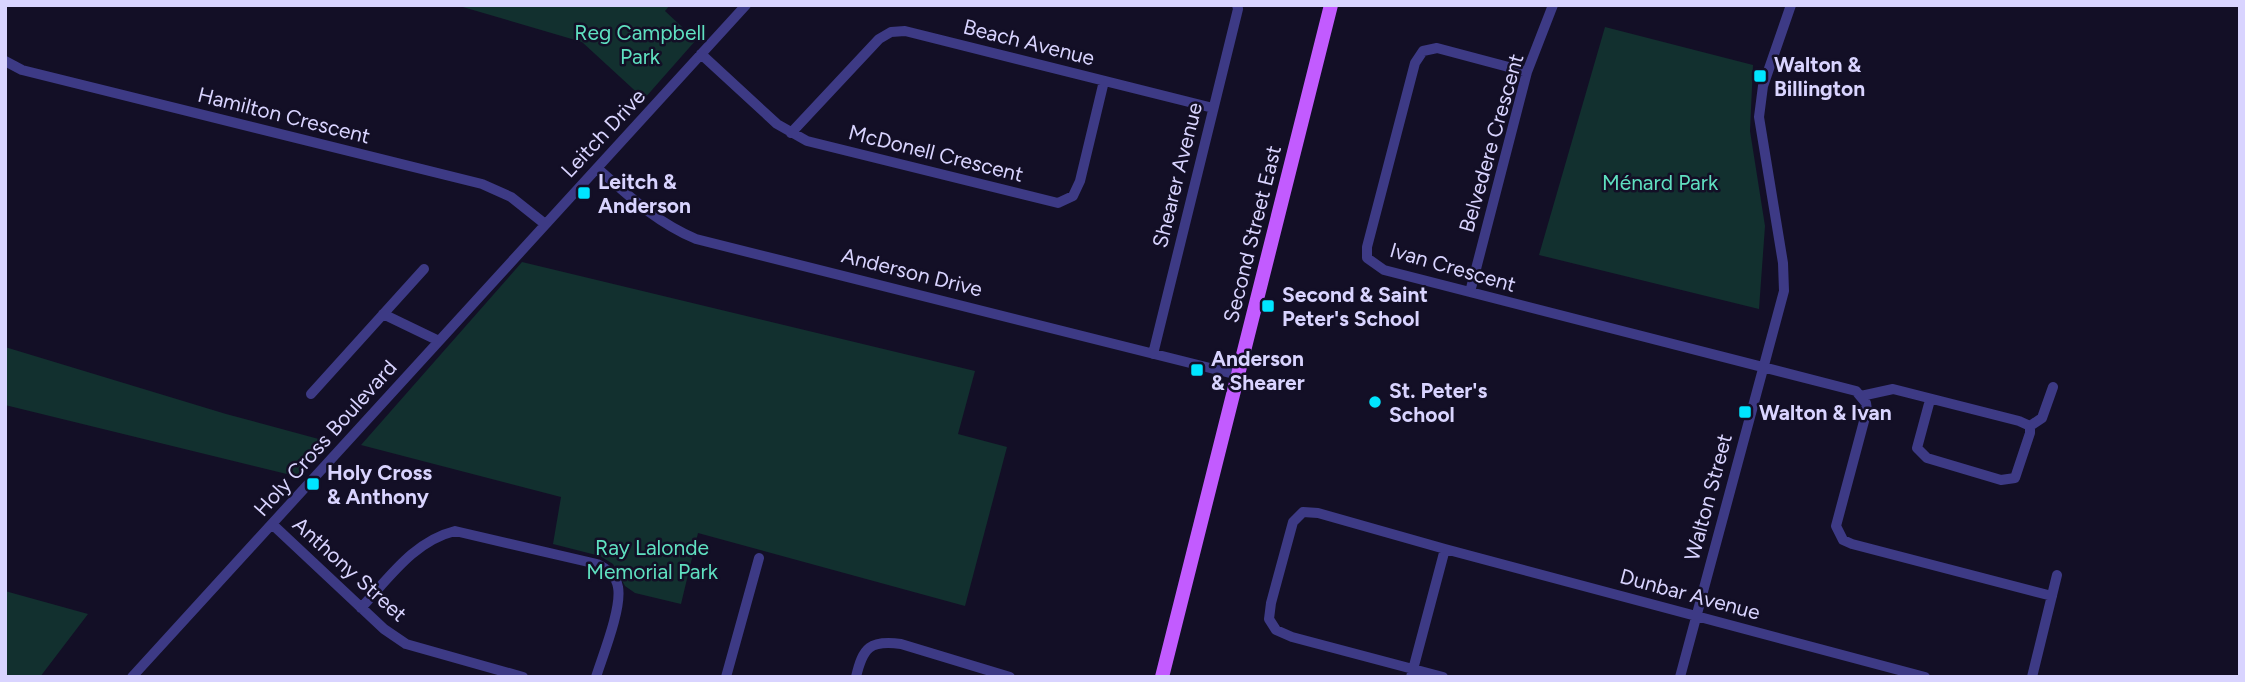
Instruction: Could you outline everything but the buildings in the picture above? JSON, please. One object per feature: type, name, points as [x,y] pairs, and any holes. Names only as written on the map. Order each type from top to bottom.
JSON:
[{"type":"main road","name":"Second Street East","points":[[1162,677],[1331,5]]},
{"type":"street","name":"Leitch Drive","points":[[545,224],[746,5]]},
{"type":"street","name":"Shearer Avenue","points":[[1153,354],[1237,5]]},
{"type":"street","name":"Belvedere Crescent","points":[[1470,292],[1527,72],[1553,5]]},
{"type":"street","name":"Walton Street","points":[[1680,677],[1783,291],[1783,263],[1759,117],[1763,86],[1791,5]]},
{"type":"street","name":"Beach Avenue","points":[[791,133],[879,39],[891,32],[905,31],[1213,108]]},
{"type":"street","name":"Ivan Crescent","points":[[1527,72],[1437,48],[1423,51],[1415,63],[1367,247],[1367,258],[1384,270],[1850,389],[1861,396]]},
{"type":"street","name":"McDonell Crescent","points":[[701,54],[777,124],[807,141],[1058,203],[1073,197],[1080,181],[1104,81]]},
{"type":"street","name":"Hamilton Crescent","points":[[5,61],[22,70],[482,184],[511,197],[545,224]]},
{"type":"street","name":"Anderson Drive","points":[[597,167],[651,215],[672,229],[696,239],[1238,375]]},
{"type":"street","name":"Holy Cross Boulevard","points":[[132,677],[545,224]]},
{"type":"street","points":[[311,394],[424,269]]},
{"type":"street","points":[[383,314],[439,341]]},
{"type":"street","points":[[2029,426],[2042,418],[2053,387]]},
{"type":"street","points":[[2029,426],[2020,421],[1893,389],[1861,396],[1867,410],[1836,526],[1843,540],[1853,544],[2052,596]]},
{"type":"street","points":[[1930,400],[1917,448],[1927,458],[2001,480],[2015,478],[2030,433],[2029,426]]},
{"type":"street","name":"Dunbar Avenue","points":[[1412,673],[1276,630],[1269,619],[1271,603],[1293,522],[1303,512],[1318,513],[1925,677]]},
{"type":"street","name":"Anthony Street","points":[[272,524],[384,629],[406,645],[523,677]]},
{"type":"street","points":[[361,608],[420,546],[436,536],[455,531],[597,564],[610,570],[618,585],[618,604],[596,677]]},
{"type":"street","points":[[1443,677],[1412,673],[1445,549]]},
{"type":"street","points":[[726,677],[759,558]]},
{"type":"street","points":[[2032,677],[2057,575]]},
{"type":"street","points":[[856,677],[860,661],[868,647],[882,642],[901,644],[1010,677]]},
{"type":"green space","name":"Reg Campbell Park","points":[[456,5],[670,5],[665,11],[696,40],[644,99],[582,42]]},
{"type":"green space","name":"Ménard Park","points":[[1605,27],[1753,65],[1750,131],[1765,226],[1759,309],[1539,255]]},
{"type":"green space","name":"Ray Lalonde Memorial Park","points":[[522,262],[975,371],[958,434],[1007,447],[965,606],[698,533],[681,604],[635,593],[625,586],[613,564],[600,556],[553,544],[561,497],[361,445]]},
{"type":"green space","points":[[5,347],[226,414],[326,441],[299,477],[5,405]]},
{"type":"green space","points":[[5,591],[88,614],[40,677],[5,677]]},
{"type":"place","name":"Walton & Billington","points":[[1760,76]]},
{"type":"place","name":"Leitch & Anderson","points":[[584,193]]},
{"type":"place","name":"Second & Saint Peter's School","points":[[1268,306]]},
{"type":"place","name":"Anderson & Shearer","points":[[1197,370]]},
{"type":"place","name":"St. Peter's School","points":[[1375,402]]},
{"type":"place","name":"Walton & Ivan","points":[[1745,412]]},
{"type":"place","name":"Holy Cross & Anthony","points":[[313,484]]}]
